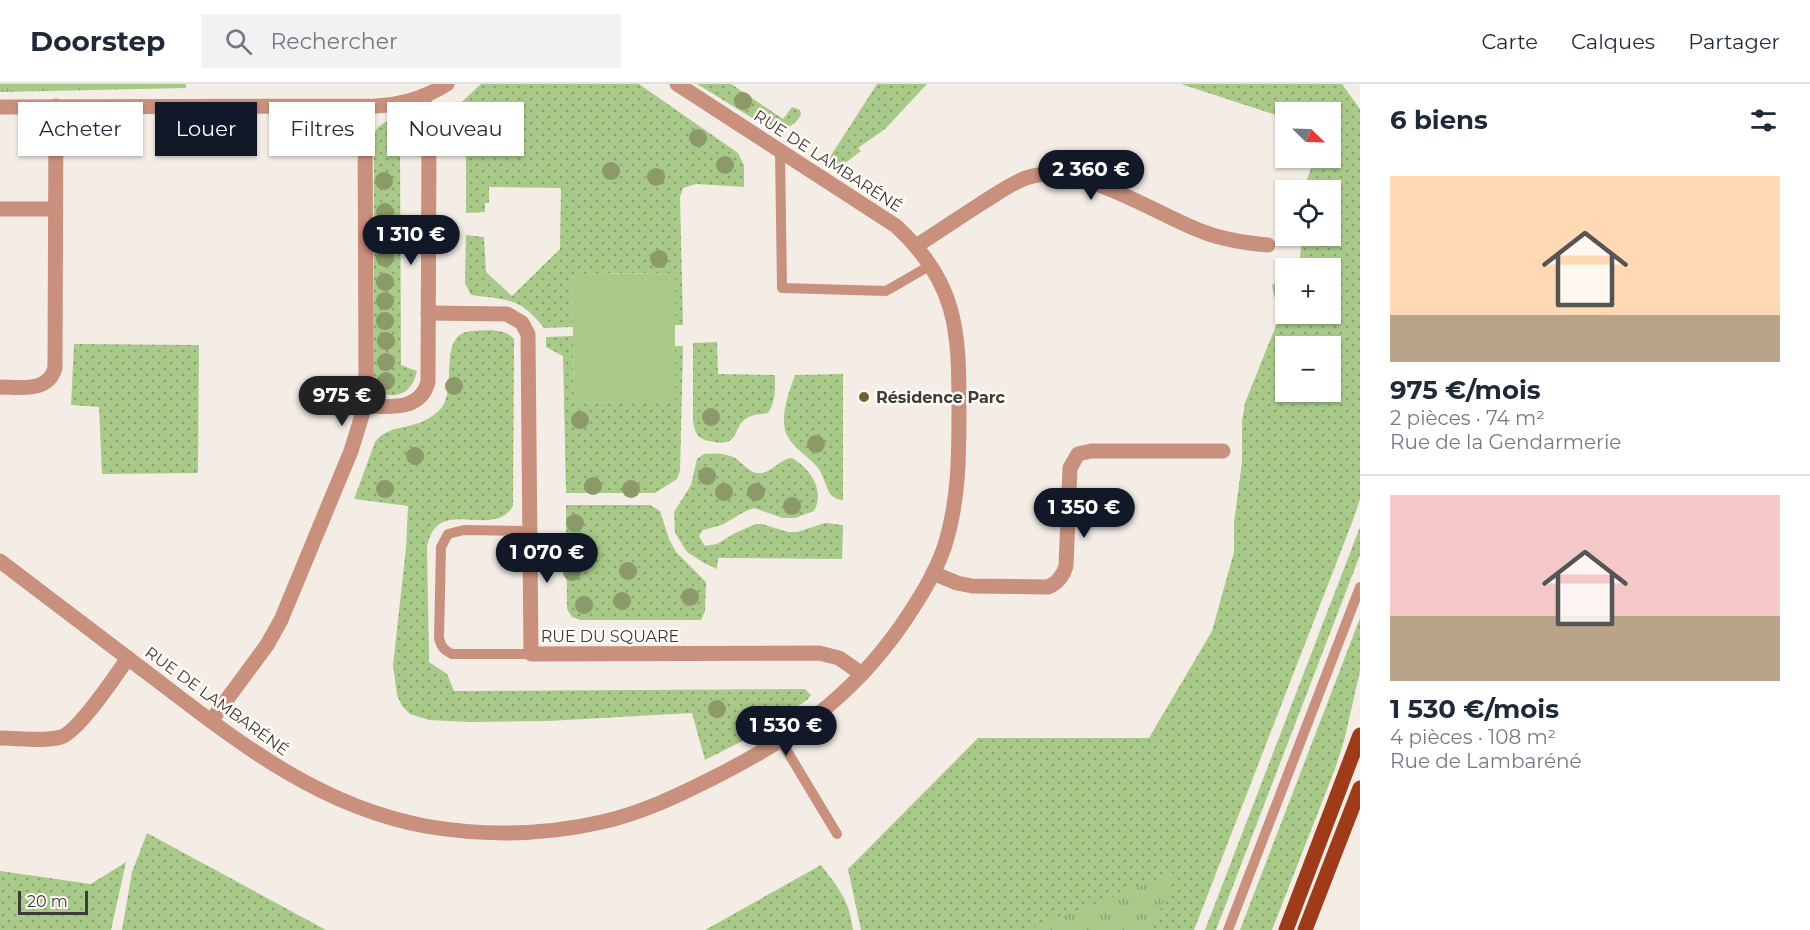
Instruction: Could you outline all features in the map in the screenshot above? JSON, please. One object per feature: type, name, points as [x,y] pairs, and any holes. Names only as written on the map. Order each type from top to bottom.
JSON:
[{"type":"main road","points":[[1286,930],[1360,735]]},
{"type":"main road","points":[[1305,930],[1360,788]]},
{"type":"street","points":[[375,106],[398,104],[423,96],[447,84]]},
{"type":"street","name":"RUE DE LAMBARÉNÉ","points":[[0,561],[270,763],[349,803],[412,823],[487,832],[562,830],[599,823],[636,812],[683,793],[781,741],[828,707],[862,674],[907,617],[933,573],[948,531],[958,482],[959,358],[953,315],[943,286],[931,265],[916,246],[886,219],[677,84]]},
{"type":"street","points":[[364,406],[407,405],[417,400],[424,392],[428,376],[429,129],[423,96]]},
{"type":"street","points":[[143,106],[269,107]]},
{"type":"street","points":[[0,107],[18,107]]},
{"type":"street","points":[[0,387],[44,385],[53,374],[55,362],[56,156]]},
{"type":"street","points":[[211,721],[267,645],[281,620],[351,452],[364,406],[366,390],[365,156]]},
{"type":"street","points":[[916,246],[1017,181],[1039,174],[1063,174],[1118,193],[1213,236],[1238,242],[1268,245]]},
{"type":"street","points":[[0,209],[56,209]]},
{"type":"street","name":"RUE DU SQUARE","points":[[428,313],[501,313],[518,319],[526,328],[530,348],[531,654],[819,653],[839,658],[862,674]]},
{"type":"street","points":[[933,573],[957,583],[972,586],[1041,588],[1054,584],[1062,577],[1066,566],[1070,468],[1078,454],[1091,451],[1223,451]]},
{"type":"street","points":[[0,738],[54,738],[67,734],[128,658]]},
{"type":"lane","points":[[780,151],[782,288],[886,291],[931,265]]},
{"type":"lane","points":[[530,531],[464,530],[448,534],[441,547],[439,638],[445,651],[452,654],[531,654]]},
{"type":"lane","points":[[1227,930],[1360,587]]},
{"type":"lane","points":[[781,741],[837,834]]},
{"type":"green space","points":[[0,84],[186,84],[186,88],[0,92]]},
{"type":"green space","points":[[481,84],[639,84],[738,153],[744,165],[744,187],[696,184],[683,188],[680,197],[683,325],[675,325],[674,273],[572,274],[573,327],[544,328],[528,310],[520,305],[504,299],[471,295],[465,283],[466,235],[484,237],[486,272],[512,296],[560,249],[561,188],[489,187],[489,203],[485,203],[485,212],[466,213],[466,156],[524,156],[524,102],[462,102]]},
{"type":"green space","points":[[697,84],[731,84],[783,119],[792,107],[800,110],[801,114],[796,122],[788,127],[780,130],[770,129]]},
{"type":"green space","points":[[877,84],[927,84],[885,129],[858,148],[861,151],[840,167],[828,160]]},
{"type":"green space","points":[[1181,84],[1342,84],[1360,109],[1360,499],[1194,930],[861,930],[848,869],[978,738],[1149,738],[1212,631],[1234,552],[1234,522],[1242,462],[1242,421],[1245,403],[1277,324],[1341,324],[1341,258],[1300,258],[1301,246],[1341,246],[1341,180],[1307,180],[1311,168],[1341,168],[1341,102],[1275,102],[1275,115]]},
{"type":"green space","points":[[387,122],[387,156],[400,156],[401,365],[417,371],[411,386],[401,394],[394,395],[388,395],[373,388],[374,156],[375,133]]},
{"type":"green space","points":[[675,273],[675,402],[574,403],[572,274]]},
{"type":"green space","points":[[1275,284],[1275,299],[1272,285]]},
{"type":"green space","points":[[489,330],[506,333],[514,339],[513,506],[504,516],[493,520],[453,520],[442,523],[433,531],[427,547],[429,662],[447,674],[454,691],[805,689],[811,695],[807,700],[756,734],[705,760],[692,713],[548,721],[470,722],[429,720],[410,714],[402,706],[397,695],[393,665],[406,548],[408,506],[354,499],[375,442],[389,431],[425,420],[442,407],[448,388],[450,354],[458,337],[469,331]]},
{"type":"green space","points":[[573,336],[574,403],[675,401],[675,346],[683,346],[680,471],[677,479],[655,493],[566,493],[563,356],[546,347],[546,337]]},
{"type":"green space","points":[[717,342],[718,374],[775,375],[774,399],[768,413],[749,417],[743,421],[732,439],[720,443],[699,437],[693,421],[693,343]]},
{"type":"green space","points":[[74,344],[199,345],[198,473],[102,474],[99,407],[71,405]]},
{"type":"green space","points":[[843,374],[843,500],[833,497],[819,469],[787,436],[784,416],[795,375]]},
{"type":"green space","points":[[704,454],[730,456],[757,473],[767,472],[792,458],[810,474],[818,495],[814,511],[795,518],[783,518],[754,508],[722,525],[703,530],[699,536],[705,546],[717,544],[756,524],[797,532],[825,523],[843,525],[842,559],[718,558],[717,569],[687,552],[675,533],[674,512],[691,485],[697,459]]},
{"type":"green space","points":[[566,505],[650,505],[660,511],[676,552],[706,582],[705,611],[701,620],[580,620],[572,617],[567,609]]},
{"type":"green space","points":[[1360,527],[1360,555],[1216,930],[1205,930]]},
{"type":"green space","points":[[1360,618],[1360,671],[1335,769],[1272,930],[1240,930]]},
{"type":"green space","points":[[147,833],[326,930],[122,930],[132,872]]},
{"type":"green space","points":[[126,862],[111,930],[0,930],[0,871],[91,884]]},
{"type":"green space","points":[[821,865],[846,902],[853,930],[705,930]]},
{"type":"green space","points":[[1177,872],[1151,930],[1027,930]]},
{"type":"place","name":"Résidence Parc","points":[[864,397]]}]
